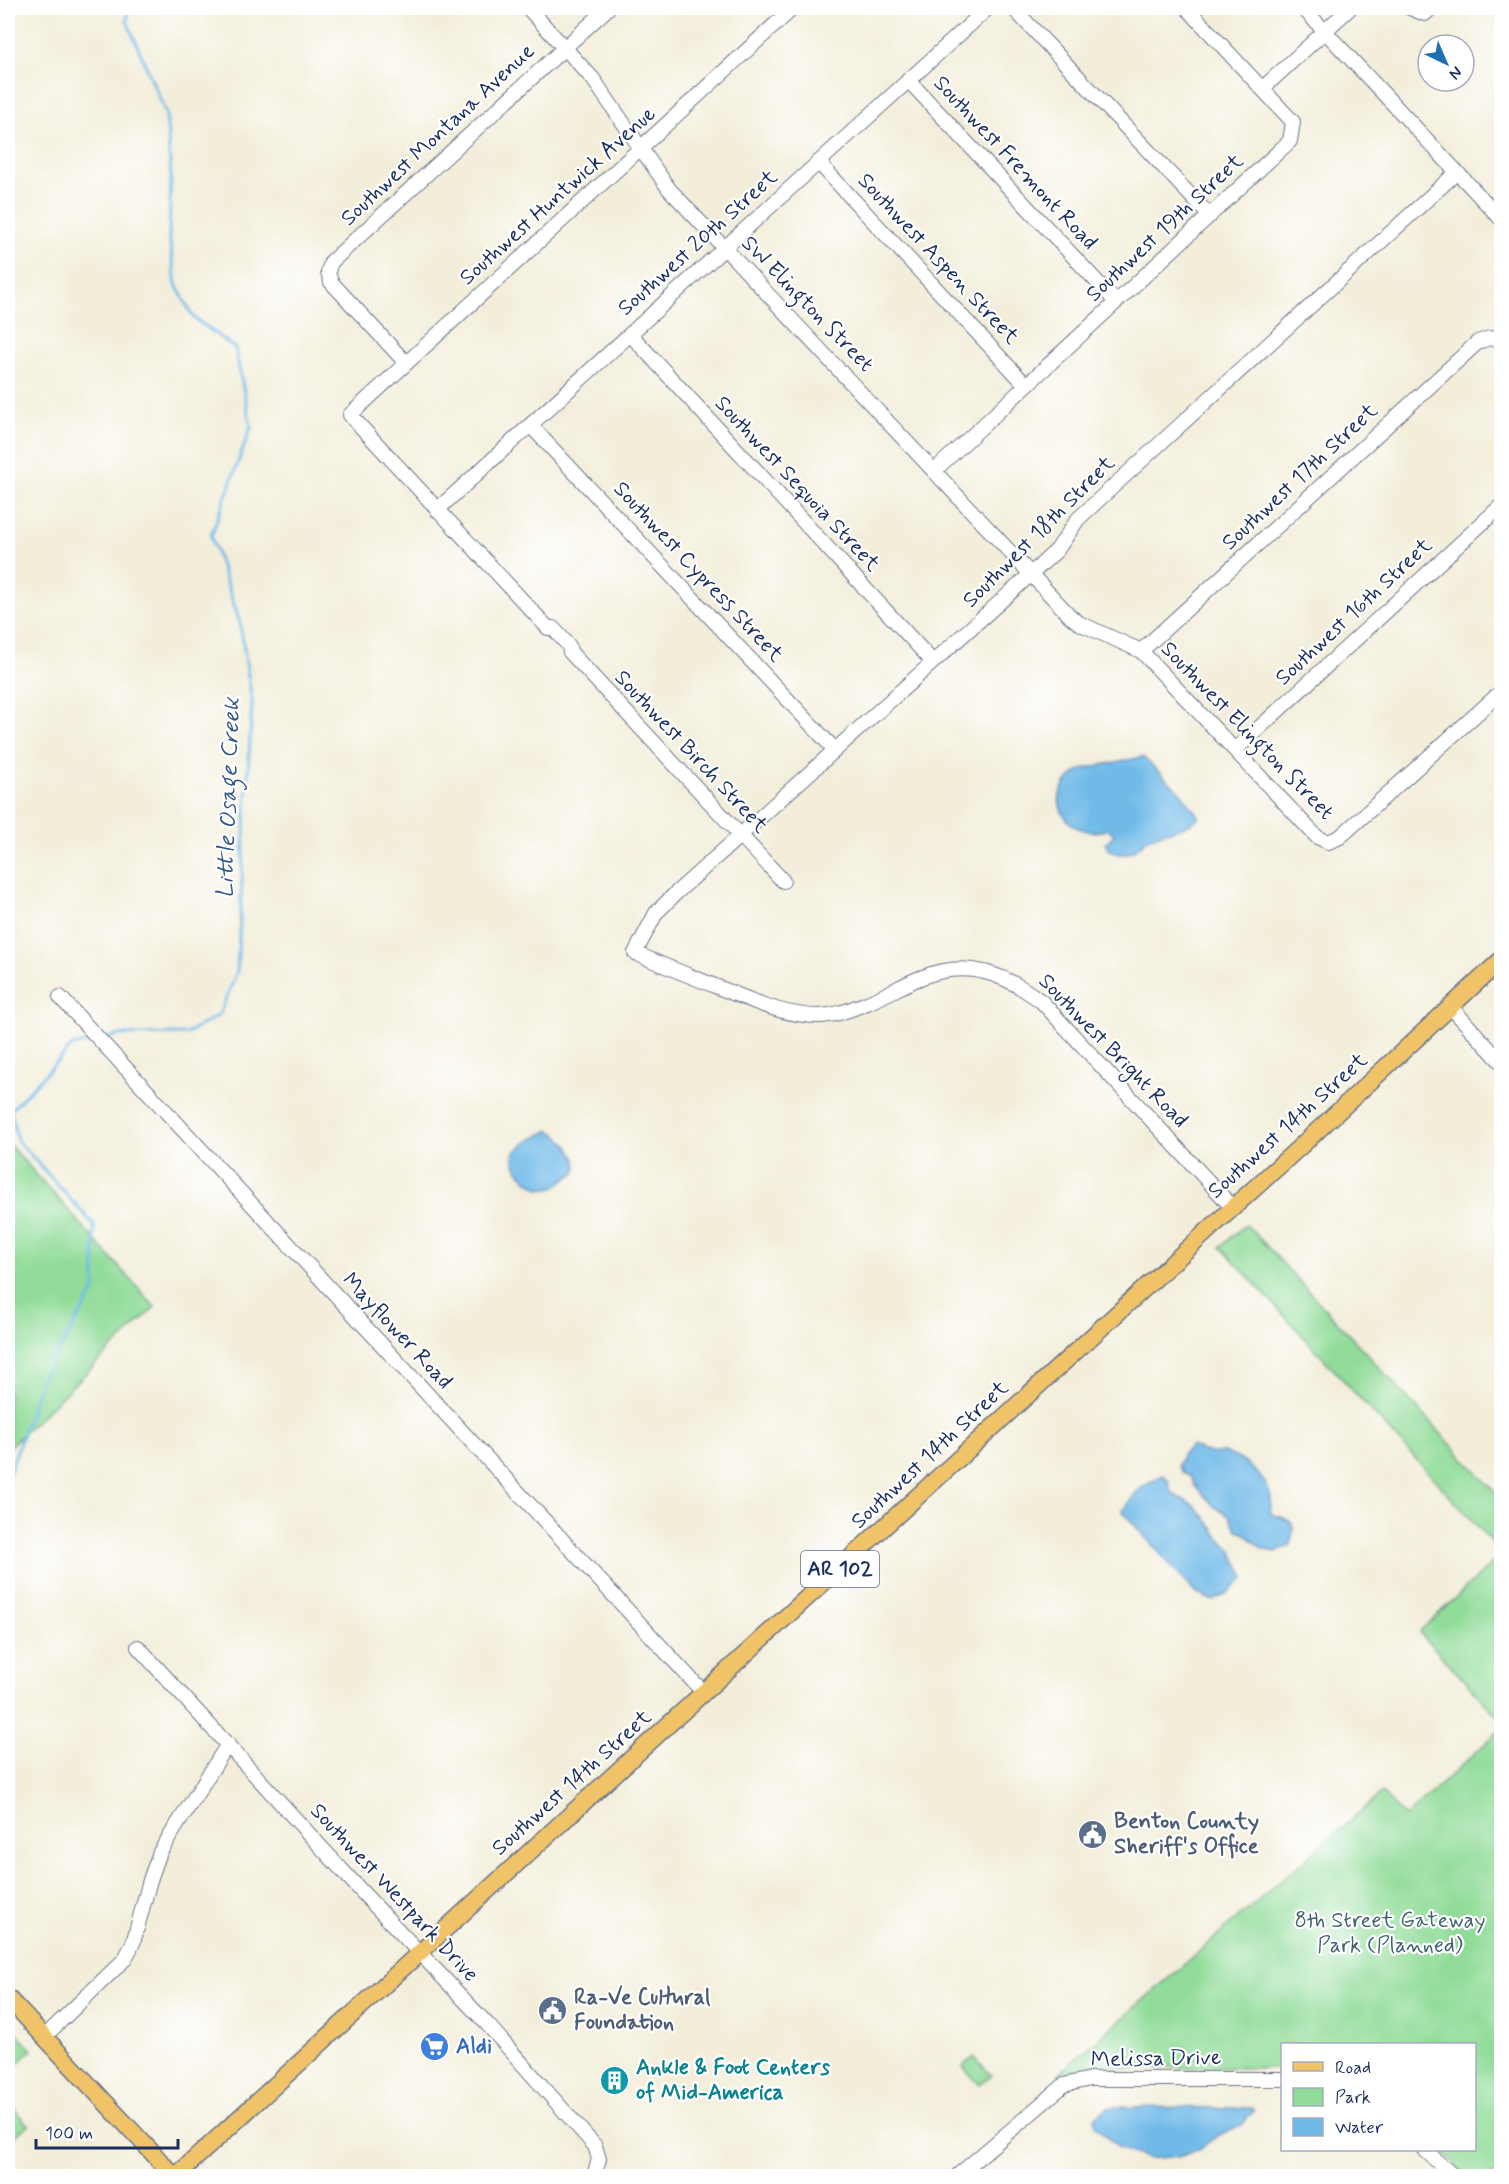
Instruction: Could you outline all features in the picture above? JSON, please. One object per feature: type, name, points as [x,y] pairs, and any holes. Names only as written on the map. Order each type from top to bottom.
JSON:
[{"type":"main road","name":"Southwest 14th Street","points":[[175,2176],[1502,959]]},
{"type":"main road","points":[[8,1998],[175,2176]]},
{"type":"street","name":"SW Elington Street","points":[[528,8],[593,80],[669,189],[1071,617]]},
{"type":"street","name":"Southwest Montana Avenue","points":[[406,363],[331,282],[328,272],[331,262],[608,8]]},
{"type":"street","name":"Southwest Huntwick Avenue","points":[[350,415],[793,8]]},
{"type":"street","name":"Southwest 20th Street","points":[[437,510],[988,8]]},
{"type":"street","points":[[1013,8],[1210,216]]},
{"type":"street","points":[[1187,8],[1263,88],[1350,8]]},
{"type":"street","points":[[1303,8],[1502,220]]},
{"type":"street","points":[[1410,8],[1428,11]]},
{"type":"street","name":"Southwest Fremont Road","points":[[909,80],[1116,302]]},
{"type":"street","name":"Southwest 19th Street","points":[[935,470],[1290,141],[1293,123],[1263,88]]},
{"type":"street","name":"Southwest Aspen Street","points":[[818,162],[1026,384]]},
{"type":"street","name":"Southwest 18th Street","points":[[635,953],[656,913],[1057,550],[1078,519],[1456,173]]},
{"type":"street","name":"Southwest Sequoia Street","points":[[630,334],[933,662]]},
{"type":"street","name":"Southwest 17th Street","points":[[1141,651],[1478,342],[1496,339]]},
{"type":"street","name":"Southwest Birch Street","points":[[350,415],[548,628],[548,633],[564,650],[570,652],[783,881]]},
{"type":"street","name":"Southwest Cypress Street","points":[[530,424],[835,750]]},
{"type":"street","name":"Southwest 16th Street","points":[[1235,750],[1502,505]]},
{"type":"street","name":"Southwest Elington Street","points":[[1071,617],[1079,623],[1141,651],[1317,837],[1328,842],[1340,837],[1502,691]]},
{"type":"street","name":"Southwest Bright Road","points":[[635,953],[760,1004],[794,1015],[841,1014],[919,978],[944,970],[978,971],[1020,985],[1042,1002],[1233,1208]]},
{"type":"street","name":"Mayflower Road","points":[[60,997],[704,1693]]},
{"type":"street","points":[[1450,1006],[1502,1063]]},
{"type":"street","name":"Southwest Westpark Drive","points":[[138,1647],[363,1893],[421,1952],[595,2146],[599,2159],[594,2176]]},
{"type":"street","points":[[44,2037],[125,1959],[133,1943],[160,1852],[228,1744]]},
{"type":"street","name":"Melissa Drive","points":[[957,2176],[1064,2085],[1090,2079],[1281,2079]]},
{"type":"street","points":[[1426,2151],[1454,2176]]},
{"type":"green space","points":[[8,1143],[155,1307],[8,1448]]},
{"type":"green space","points":[[1246,1224],[1501,1498],[1501,1552],[1221,1247]]},
{"type":"green space","points":[[1501,1555],[1501,1720],[1419,1632]]},
{"type":"green space","name":"8th Street Gateway Park (Planned)","points":[[1501,1729],[1501,2176],[1467,2176],[1441,2151],[1476,2151],[1476,2043],[1281,2043],[1281,2068],[1124,2068],[1078,2070],[1061,2076],[1058,2074],[1382,1793],[1405,1817]]},
{"type":"green space","points":[[8,2023],[32,2050],[8,2073]]},
{"type":"green space","points":[[974,2057],[991,2075],[980,2085],[963,2067]]},
{"type":"green space","points":[[8,2102],[28,2125],[9,2142],[8,2141]]},
{"type":"water","points":[[1143,757],[1181,793],[1199,817],[1188,825],[1148,839],[1132,852],[1115,853],[1105,844],[1114,834],[1108,829],[1095,832],[1082,830],[1072,824],[1064,815],[1060,805],[1060,793],[1066,782],[1079,771]]},
{"type":"water","points":[[549,1130],[558,1135],[570,1149],[576,1159],[577,1168],[575,1174],[556,1187],[539,1189],[518,1171],[513,1154],[525,1143]]},
{"type":"water","points":[[1191,1446],[1202,1451],[1233,1456],[1259,1474],[1269,1492],[1270,1511],[1273,1515],[1286,1519],[1292,1524],[1293,1533],[1289,1546],[1275,1552],[1262,1549],[1247,1535],[1237,1530],[1229,1516],[1215,1507],[1195,1486],[1191,1477],[1182,1472],[1178,1466],[1182,1455]]},
{"type":"water","points":[[1163,1475],[1169,1481],[1170,1490],[1194,1505],[1208,1521],[1232,1551],[1245,1577],[1228,1593],[1213,1601],[1195,1593],[1122,1511],[1139,1489]]},
{"type":"water","points":[[1108,2107],[1253,2108],[1254,2111],[1241,2125],[1217,2136],[1199,2149],[1178,2156],[1149,2159],[1119,2148],[1095,2126],[1095,2118]]},
{"type":"waterway","name":"Little Osage Creek","points":[[108,1038],[120,1035],[186,1034],[219,1015],[237,972],[252,702],[240,623],[211,536],[251,427],[235,348],[194,318],[176,285],[169,236],[171,176],[166,114],[127,21],[128,8]]},
{"type":"waterway","name":"Little Osage Creek","points":[[8,1477],[41,1380],[95,1290],[94,1225],[17,1140],[11,1110],[72,1046],[91,1042]]},
{"type":"place","name":"Benton County Sheriff's Office","points":[[1093,1835]]},
{"type":"place","name":"Ra-Ve Cultural Foundation","points":[[553,2011]]},
{"type":"place","name":"Aldi","points":[[435,2047]]},
{"type":"place","name":"Ankle & Foot Centers of Mid-America","points":[[615,2081]]}]
